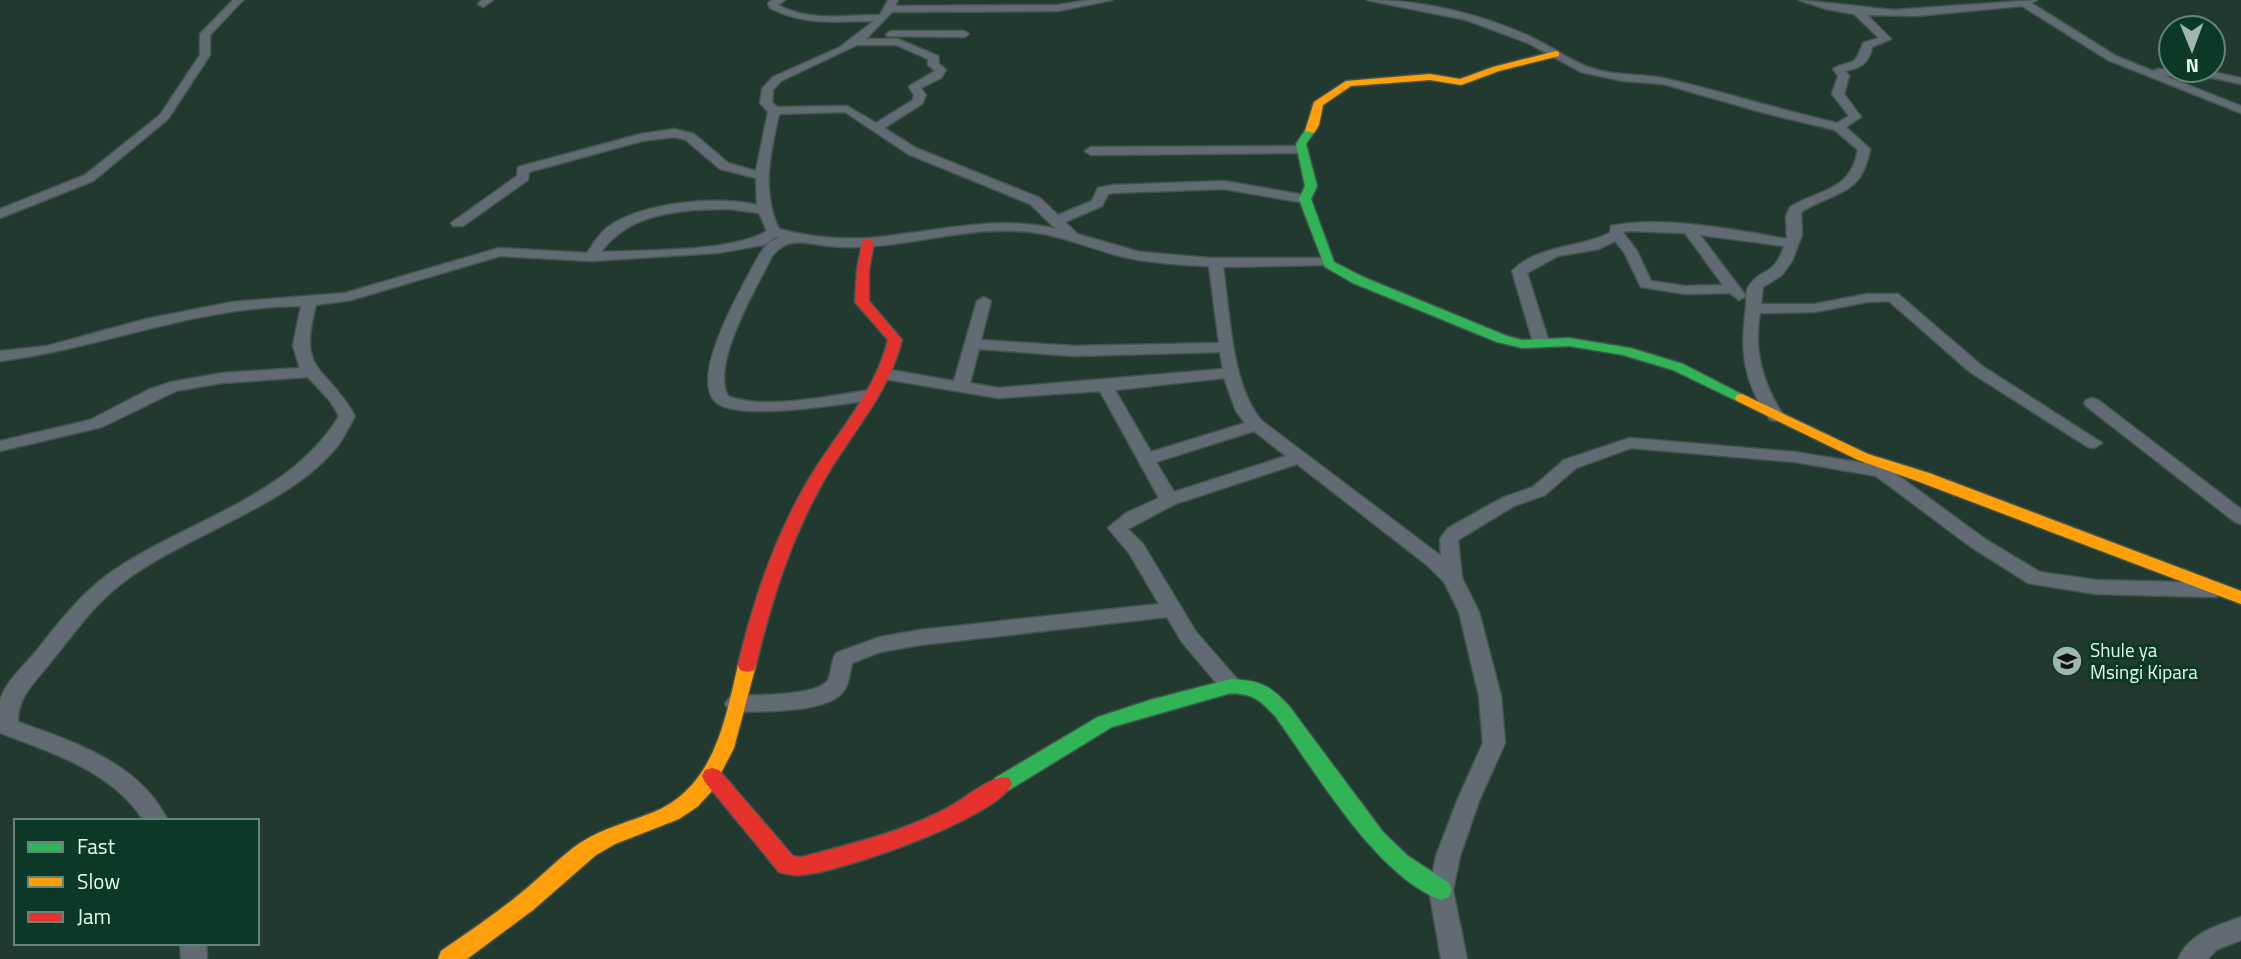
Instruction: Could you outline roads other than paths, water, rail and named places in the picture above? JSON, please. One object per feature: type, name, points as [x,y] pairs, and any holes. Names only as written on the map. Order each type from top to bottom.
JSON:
[{"type":"street","points":[[0,214],[89,178],[163,117],[205,55],[205,34],[238,0]]},
{"type":"street","points":[[780,0],[773,3],[773,6],[787,15],[805,20],[889,9],[982,3],[997,8],[1058,8],[1107,0]]},
{"type":"street","points":[[997,8],[1013,0]]},
{"type":"street","points":[[1373,0],[1463,15],[1532,41],[1585,70],[1623,79],[1664,81],[1765,110],[1839,127],[1864,149],[1862,162],[1842,190],[1795,210],[1795,235],[1789,243],[1782,268],[1759,283],[1753,291],[1749,330],[1756,380],[1764,401],[1776,416]]},
{"type":"street","points":[[1804,0],[1858,12],[1970,9],[2028,1],[2112,58],[2241,110]]},
{"type":"street","points":[[1954,0],[1970,9]]},
{"type":"street","points":[[782,235],[763,210],[762,176],[774,111],[765,99],[773,83],[855,42],[869,33],[889,9]]},
{"type":"street","points":[[1839,127],[1856,117],[1838,94],[1844,77],[1838,69],[1856,66],[1865,56],[1867,45],[1886,39],[1858,12]]},
{"type":"street","points":[[869,33],[926,36],[964,34]]},
{"type":"street","points":[[855,42],[898,42],[934,58],[933,65],[941,70],[937,76],[915,87],[920,95],[918,102],[877,127]]},
{"type":"street","points":[[1305,199],[1311,186],[1302,140],[1314,125],[1317,105],[1334,96],[1347,84],[1430,77],[1461,82],[1496,69],[1556,54]]},
{"type":"street","points":[[2141,71],[2198,74],[2241,82]]},
{"type":"street","points":[[774,111],[848,109],[912,151],[1035,201],[1070,234]]},
{"type":"street","points":[[458,223],[524,177],[522,170],[661,134],[685,134],[724,166],[762,176]]},
{"type":"street","points":[[1091,151],[1302,150]]},
{"type":"street","points":[[1058,220],[1097,203],[1103,191],[1113,189],[1224,185],[1305,199]]},
{"type":"street","points":[[1305,199],[1314,215],[1326,261],[1334,270],[1359,282],[1511,342],[1584,344],[1648,356],[1678,367],[1863,457],[1923,477],[2241,598]]},
{"type":"street","points":[[591,257],[612,231],[648,215],[709,207],[743,206],[763,210]]},
{"type":"street","points":[[1734,289],[1685,290],[1646,284],[1616,229],[1624,226],[1690,231],[1789,243]]},
{"type":"street","points":[[0,356],[48,350],[146,323],[232,306],[310,302],[364,293],[499,253],[591,257],[718,249],[782,235],[824,243],[868,242],[999,227],[1038,228],[1070,234],[1105,248],[1137,256],[1216,262],[1326,261]]},
{"type":"street","points":[[1690,231],[1752,311]]},
{"type":"street","points":[[1541,342],[1519,271],[1554,252],[1594,246],[1617,234]]},
{"type":"street","points":[[782,235],[770,250],[716,363],[714,375],[717,394],[723,401],[754,406],[871,395]]},
{"type":"street","points":[[449,959],[545,886],[573,859],[615,834],[676,811],[694,798],[712,776],[736,704],[773,572],[816,479],[885,374],[896,351],[895,340],[862,302],[863,270],[868,242]]},
{"type":"street","points":[[1216,262],[1236,396],[1256,425],[1415,545],[1452,578]]},
{"type":"street","points":[[1752,311],[1815,308],[1867,298],[1893,298],[1976,369],[2094,443]]},
{"type":"street","points":[[961,386],[984,301]]},
{"type":"street","points":[[155,819],[121,778],[105,768],[8,727],[6,713],[15,691],[112,580],[138,563],[260,498],[334,442],[347,416],[340,399],[309,372],[299,343],[310,302]]},
{"type":"street","points":[[972,344],[1074,351],[1227,347]]},
{"type":"street","points":[[0,446],[88,427],[112,417],[147,395],[168,387],[217,379],[309,372]]},
{"type":"street","points":[[885,374],[998,393],[1105,386],[1231,373]]},
{"type":"street","points":[[1105,386],[1169,500]]},
{"type":"street","points":[[2092,403],[2241,518]]},
{"type":"street","points":[[1147,459],[1256,425]]},
{"type":"street","points":[[1454,959],[1441,890],[1448,856],[1494,743],[1490,696],[1484,668],[1469,612],[1452,578],[1448,538],[1508,502],[1539,491],[1570,464],[1630,443],[1795,457],[1879,471]]},
{"type":"street","points":[[1863,457],[1978,544],[2035,578],[2096,587],[2222,591]]},
{"type":"street","points":[[1231,686],[1189,637],[1136,549],[1117,530],[1132,517],[1169,500],[1299,458]]},
{"type":"street","points":[[736,704],[796,700],[833,690],[843,658],[875,645],[1171,609]]},
{"type":"street","points":[[712,776],[777,856],[787,865],[801,866],[889,844],[971,807],[1010,778],[1105,722],[1205,691],[1231,686],[1254,688],[1266,694],[1282,711],[1376,838],[1400,863],[1441,890]]},
{"type":"street","points":[[2191,959],[2207,942],[2241,928]]},
{"type":"place","name":"Shule ya Msingi Kipara","points":[[2067,661]]}]
